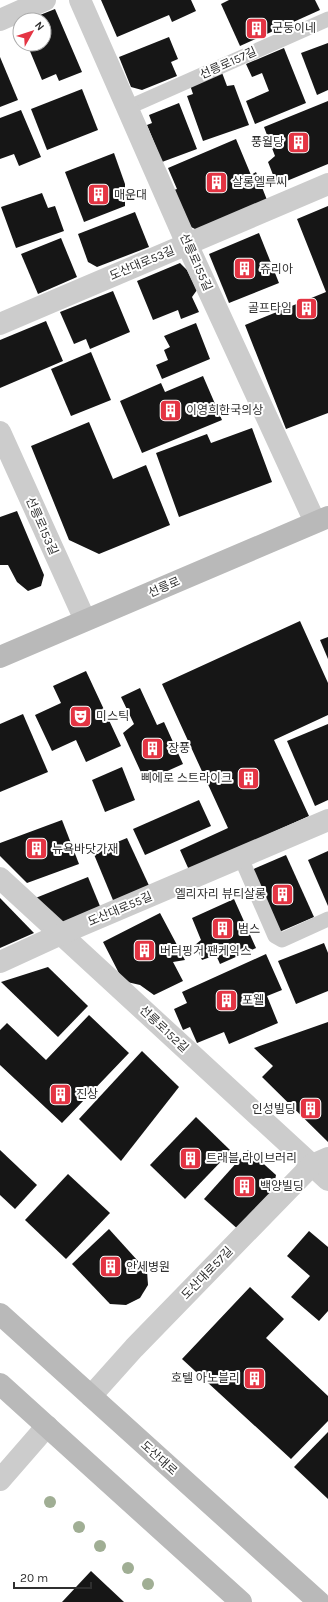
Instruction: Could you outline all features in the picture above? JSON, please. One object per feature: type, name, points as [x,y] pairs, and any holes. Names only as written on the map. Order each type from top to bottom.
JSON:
[{"type":"main road","name":"선릉로","points":[[0,658],[85,620],[322,520]]},
{"type":"main road","name":"도산대로","points":[[0,1314],[319,1602]]},
{"type":"main road","points":[[0,1384],[241,1602]]},
{"type":"street","points":[[0,20],[45,0]]},
{"type":"street","name":"선릉로155길","points":[[80,0],[187,244],[322,520]]},
{"type":"street","name":"도산대로53길","points":[[0,324],[328,184]]},
{"type":"street","name":"선릉로153길","points":[[0,432],[85,620]]},
{"type":"street","name":"도산대로55길","points":[[0,962],[61,934],[328,820]]},
{"type":"street","name":"선릉로152길","points":[[0,878],[61,934],[320,1162],[328,1180]]},
{"type":"street","name":"도산대로57길","points":[[91,1396],[134,1348],[320,1162]]},
{"type":"street","points":[[0,1480],[47,1426]]},
{"type":"lane","name":"선릉로157길","points":[[127,108],[328,19]]},
{"type":"lane","points":[[241,858],[275,936],[282,940],[328,919]]},
{"type":"building","points":[[101,0],[191,0],[196,11],[172,22],[169,15],[117,37]]},
{"type":"building","name":"군둥이네","points":[[229,0],[315,0],[320,10],[240,46],[221,4]]},
{"type":"building","points":[[55,9],[82,72],[59,81],[56,74],[42,80],[30,52],[52,52],[52,12],[48,12]]},
{"type":"building","points":[[169,37],[178,59],[171,62],[177,76],[142,90],[131,87],[119,57]]},
{"type":"building","points":[[328,43],[328,90],[317,95],[301,53]]},
{"type":"building","points":[[284,48],[306,103],[255,124],[246,101],[269,91],[262,73],[252,77],[246,64]]},
{"type":"building","points":[[0,57],[18,100],[0,107]]},
{"type":"building","points":[[221,70],[227,86],[234,85],[249,125],[203,141],[187,96],[193,94],[189,82]]},
{"type":"building","points":[[82,89],[98,130],[47,150],[31,109]]},
{"type":"building","name":"풍월당","points":[[328,101],[328,164],[277,185],[268,162],[275,156],[264,127]]},
{"type":"building","points":[[179,103],[197,149],[162,162],[147,125],[152,123],[149,115]]},
{"type":"building","points":[[21,110],[41,157],[19,166],[14,154],[0,159],[0,118]]},
{"type":"building","name":"살롱엘루씨","points":[[236,139],[251,175],[256,172],[267,200],[197,230],[181,222],[168,192],[177,189],[168,168]]},
{"type":"building","name":"매운대","points":[[114,153],[125,184],[125,206],[84,222],[65,172]]},
{"type":"building","points":[[42,193],[48,208],[55,206],[64,231],[16,248],[1,207]]},
{"type":"building","name":"골프타임","points":[[328,206],[328,413],[286,429],[245,325],[326,292],[297,219]]},
{"type":"building","points":[[135,212],[149,247],[97,267],[88,262],[78,234]]},
{"type":"building","name":"쥬리아","points":[[259,233],[279,283],[229,303],[209,254]]},
{"type":"building","points":[[61,238],[77,277],[38,294],[21,254]]},
{"type":"building","points":[[180,263],[187,270],[197,290],[192,297],[199,312],[181,319],[178,310],[153,320],[137,281]]},
{"type":"building","points":[[113,291],[130,332],[90,349],[86,339],[74,344],[60,312]]},
{"type":"building","points":[[46,321],[63,361],[0,388],[0,340]]},
{"type":"building","points":[[196,323],[210,359],[162,379],[156,365],[168,360],[164,350],[170,347],[164,336]]},
{"type":"building","points":[[91,352],[111,400],[71,416],[51,369]]},
{"type":"building","name":"이영희한국의상","points":[[203,376],[222,420],[142,453],[120,401],[161,383],[165,392]]},
{"type":"building","points":[[89,422],[113,479],[146,465],[170,525],[99,554],[69,540],[31,446]]},
{"type":"building","points":[[252,428],[272,482],[179,517],[156,453],[207,434],[211,443]]},
{"type":"building","points":[[17,511],[44,575],[41,586],[28,591],[17,582],[8,565],[0,565],[0,517]]},
{"type":"building","name":"삐에로 스트라이크","points":[[300,621],[328,683],[328,715],[274,740],[309,816],[189,870],[180,850],[228,828],[162,684]]},
{"type":"building","points":[[328,637],[328,659],[320,640]]},
{"type":"building","points":[[86,671],[121,746],[86,762],[76,740],[52,751],[35,715],[61,703],[53,686]]},
{"type":"building","name":"장풍","points":[[140,688],[157,725],[164,722],[183,764],[145,781],[123,733],[134,724],[121,697]]},
{"type":"building","points":[[23,714],[48,772],[0,792],[0,724]]},
{"type":"building","points":[[328,724],[328,800],[315,806],[287,741]]},
{"type":"building","points":[[122,767],[135,800],[105,812],[92,780]]},
{"type":"building","points":[[199,800],[211,826],[145,855],[133,829]]},
{"type":"building","name":"뉴욕바닷가재","points":[[62,820],[79,864],[27,883],[0,856],[0,843]]},
{"type":"building","points":[[127,838],[152,892],[115,905],[93,852]]},
{"type":"building","points":[[328,851],[328,906],[308,860]]},
{"type":"building","name":"엘리자리 뷰티살롱","points":[[286,855],[314,917],[277,933],[249,871]]},
{"type":"building","points":[[88,877],[102,911],[63,927],[33,899]]},
{"type":"building","points":[[0,898],[34,933],[0,948]]},
{"type":"building","name":"범스","points":[[234,899],[256,948],[220,964],[216,955],[202,960],[195,945],[201,940],[192,918]]},
{"type":"building","name":"버터핑거 팬케익스","points":[[160,913],[185,960],[173,962],[183,981],[154,995],[140,985],[123,981],[103,942]]},
{"type":"building","points":[[324,943],[328,953],[328,991],[296,1004],[278,961]]},
{"type":"building","name":"포웰","points":[[266,954],[282,990],[267,996],[278,1023],[229,1044],[224,1032],[197,1043],[190,1027],[183,1030],[174,1009],[187,1003],[182,992]]},
{"type":"building","points":[[48,967],[88,1006],[58,1037],[1,982]]},
{"type":"building","name":"진상","points":[[89,1015],[129,1053],[62,1123],[0,1065],[0,1030],[7,1023],[46,1060]]},
{"type":"building","name":"인성빌딩","points":[[328,1022],[328,1142],[262,1077],[273,1066],[254,1048]]},
{"type":"building","points":[[142,1051],[179,1087],[121,1161],[79,1119]]},
{"type":"building","name":"트래블 라이브러리","points":[[196,1117],[231,1151],[185,1199],[150,1165]]},
{"type":"building","points":[[0,1150],[37,1185],[15,1209],[0,1195]]},
{"type":"building","name":"백양빌딩","points":[[248,1150],[276,1175],[272,1196],[240,1231],[204,1199]]},
{"type":"building","points":[[68,1174],[110,1213],[66,1259],[25,1220]]},
{"type":"building","name":"안세병원","points":[[109,1229],[147,1271],[148,1285],[140,1298],[126,1305],[110,1304],[72,1264]]},
{"type":"building","points":[[309,1231],[328,1247],[328,1311],[319,1321],[291,1297],[310,1276],[287,1256]]},
{"type":"building","name":"호텔 아노블리","points":[[250,1287],[284,1319],[266,1338],[328,1396],[328,1421],[291,1459],[182,1359]]},
{"type":"building","points":[[328,1432],[328,1499],[294,1467]]},
{"type":"building","points":[[91,1571],[124,1602],[62,1602]]},
{"type":"place","name":"군둥이네","points":[[256,28]]},
{"type":"place","name":"풍월당","points":[[299,142]]},
{"type":"place","name":"살롱엘루씨","points":[[217,182]]},
{"type":"place","name":"매운대","points":[[99,195]]},
{"type":"place","name":"쥬리아","points":[[244,269]]},
{"type":"place","name":"골프타임","points":[[307,308]]},
{"type":"place","name":"이영희한국의상","points":[[171,410]]},
{"type":"place","name":"미스틱","points":[[80,716]]},
{"type":"place","name":"장풍","points":[[153,748]]},
{"type":"place","name":"삐에로 스트라이크","points":[[248,778]]},
{"type":"place","name":"뉴욕바닷가재","points":[[37,849]]},
{"type":"place","name":"엘리자리 뷰티살롱","points":[[282,894]]},
{"type":"place","name":"범스","points":[[222,929]]},
{"type":"place","name":"버터핑거 팬케익스","points":[[144,951]]},
{"type":"place","name":"포웰","points":[[227,1000]]},
{"type":"place","name":"진상","points":[[61,1094]]},
{"type":"place","name":"인성빌딩","points":[[311,1109]]},
{"type":"place","name":"트래블 라이브러리","points":[[191,1158]]},
{"type":"place","name":"백양빌딩","points":[[245,1186]]},
{"type":"place","name":"안세병원","points":[[110,1267]]},
{"type":"place","name":"호텔 아노블리","points":[[255,1378]]}]
